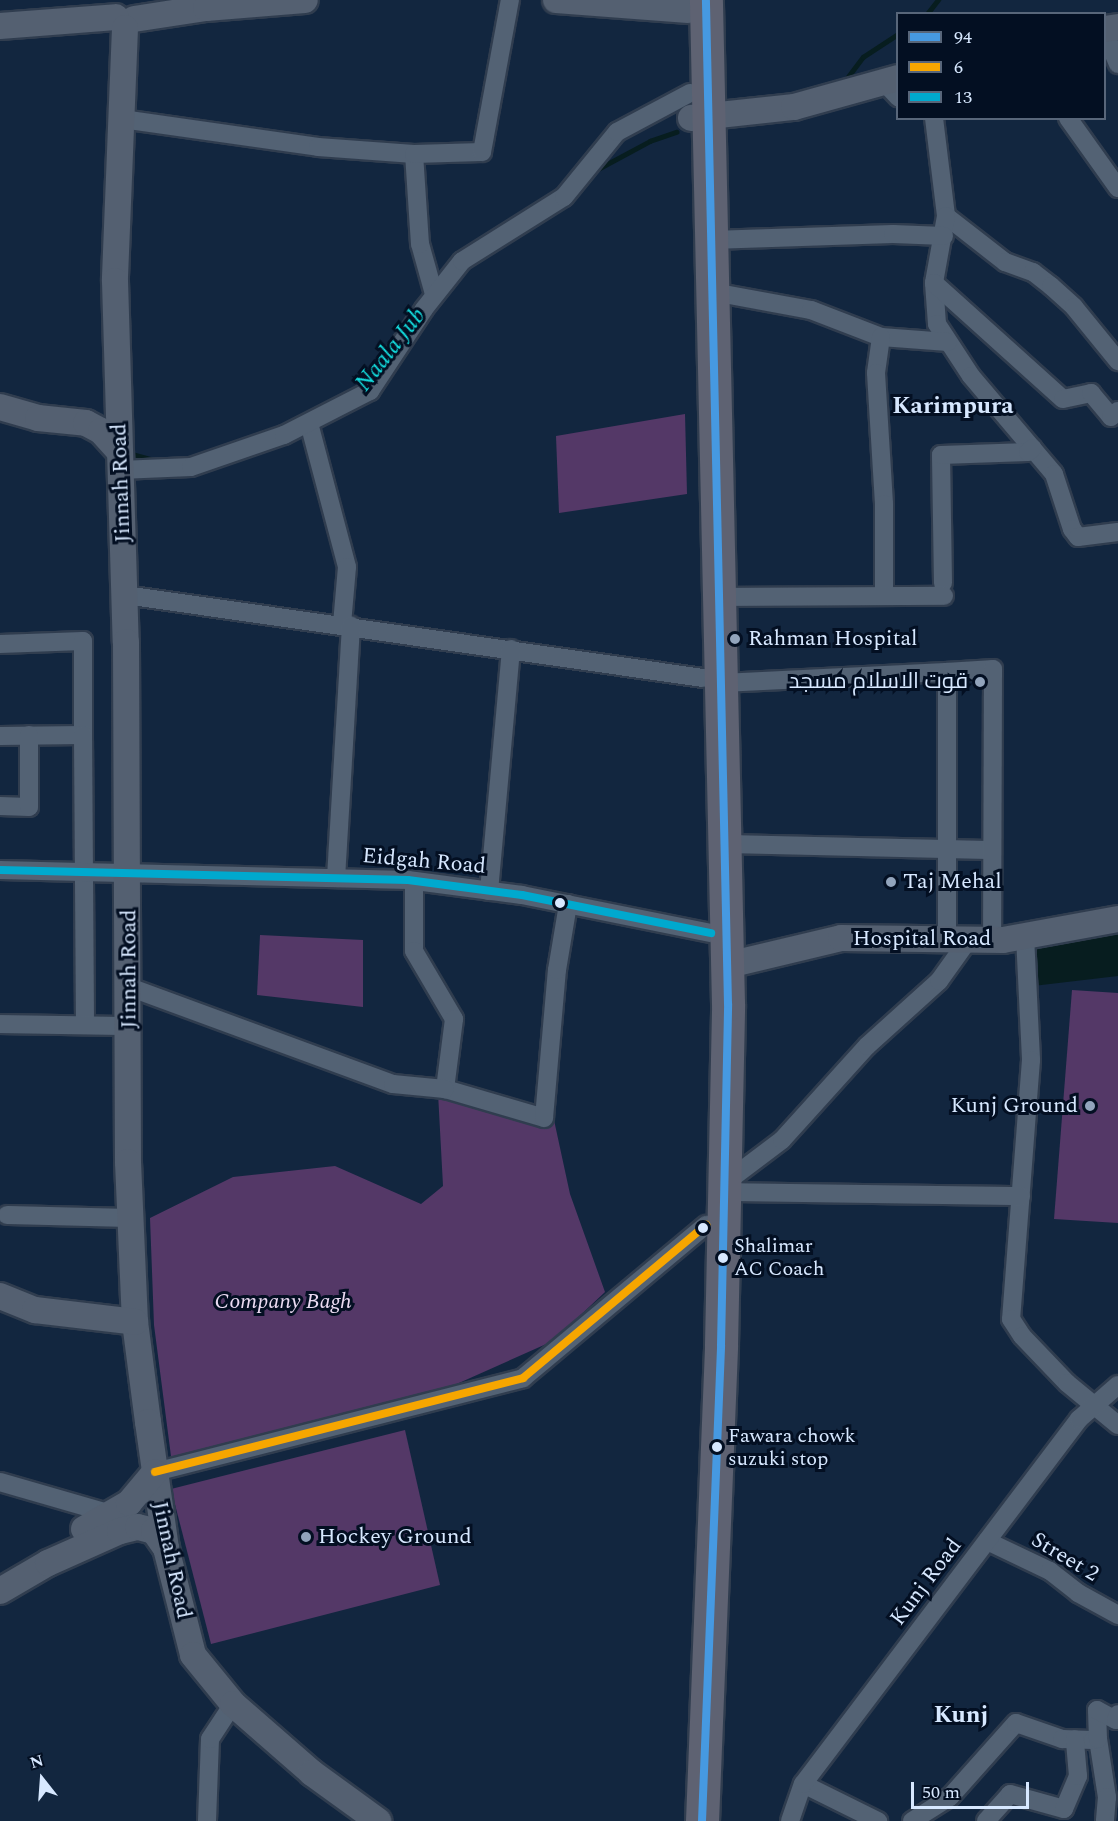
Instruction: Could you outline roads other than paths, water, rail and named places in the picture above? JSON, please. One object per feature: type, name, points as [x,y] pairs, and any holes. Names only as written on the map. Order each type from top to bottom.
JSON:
[{"type":"highway","points":[[685,1821],[706,1225],[711,933],[712,680],[694,3]]},
{"type":"highway","points":[[697,110],[711,240],[720,597],[712,680],[726,844],[728,965],[725,1188],[702,1821]]},
{"type":"main road","points":[[0,26],[305,0]]},
{"type":"main road","points":[[556,0],[694,3]]},
{"type":"main road","name":"Jinnah Road","points":[[125,15],[115,281],[117,402],[125,595],[131,1218],[135,1322],[162,1522],[166,1548],[193,1655],[233,1704],[312,1773],[378,1821]]},
{"type":"main road","points":[[697,110],[794,107],[893,86]]},
{"type":"main road","points":[[86,423],[99,419],[117,402]]},
{"type":"main road","points":[[0,407],[38,418],[86,423],[101,430],[120,461]]},
{"type":"main road","name":"Hospital Road","points":[[728,965],[841,938],[969,939],[1025,936],[1118,919]]},
{"type":"main road","points":[[0,1296],[35,1310],[135,1322]]},
{"type":"main road","points":[[0,1591],[117,1523],[155,1472]]},
{"type":"main road","points":[[0,1571],[117,1523],[148,1515],[162,1522]]},
{"type":"main road","points":[[117,1523],[154,1531],[166,1548]]},
{"type":"street","points":[[122,119],[318,147],[414,154],[482,152],[510,0]]},
{"type":"street","points":[[1106,35],[1118,64]]},
{"type":"street","points":[[120,461],[191,467],[284,435],[370,390],[434,294],[462,261],[564,196],[617,132],[697,110]]},
{"type":"street","points":[[934,120],[946,216],[934,283],[938,324],[948,342],[1054,474],[1072,529],[1078,537],[1118,532]]},
{"type":"street","points":[[1069,120],[1118,188]]},
{"type":"street","points":[[414,154],[420,244],[434,294]]},
{"type":"street","points":[[946,216],[1005,262],[1033,272],[1051,286],[1074,307],[1118,361]]},
{"type":"street","points":[[711,240],[893,234],[944,236]]},
{"type":"street","points":[[934,283],[1063,399],[1091,393],[1111,417],[1118,411]]},
{"type":"street","points":[[712,292],[811,310],[880,337],[948,342]]},
{"type":"street","points":[[880,337],[876,373],[884,504],[884,596]]},
{"type":"street","points":[[309,423],[347,567],[336,878]]},
{"type":"street","points":[[720,597],[884,596],[944,589],[941,455],[1028,452],[1033,448]]},
{"type":"street","points":[[125,595],[346,625],[712,680],[993,669],[990,850],[969,939],[939,981],[867,1046],[782,1140],[725,1188]]},
{"type":"street","points":[[0,644],[83,641],[85,1025]]},
{"type":"street","points":[[489,891],[511,649]]},
{"type":"street","points":[[947,672],[948,849],[969,939]]},
{"type":"street","points":[[0,806],[29,807],[29,735]]},
{"type":"street","points":[[0,736],[83,735]]},
{"type":"street","points":[[726,844],[990,850]]},
{"type":"street","name":"Eidgah Road","points":[[0,870],[414,881],[568,904],[711,933]]},
{"type":"street","points":[[414,881],[414,951],[454,1019],[445,1089]]},
{"type":"street","points":[[129,987],[393,1083],[445,1089],[544,1118],[557,970],[568,904]]},
{"type":"street","points":[[1025,936],[1031,1060],[1011,1319],[1022,1336],[1093,1407],[1118,1425]]},
{"type":"street","points":[[0,1024],[129,1026]]},
{"type":"street","points":[[725,1188],[1021,1196]]},
{"type":"street","points":[[7,1215],[131,1218]]},
{"type":"street","points":[[155,1472],[523,1378],[706,1225]]},
{"type":"street","name":"Kunj Road","points":[[790,1821],[803,1784],[1079,1419],[1118,1385]]},
{"type":"street","points":[[0,1482],[117,1523]]},
{"type":"street","name":"Street 2","points":[[987,1541],[1050,1571],[1078,1593],[1118,1615]]},
{"type":"street","points":[[207,1821],[210,1739],[233,1704]]},
{"type":"street","points":[[1097,1710],[1116,1720],[1118,1714]]},
{"type":"street","points":[[1097,1710],[1118,1735]]},
{"type":"street","points":[[1097,1710],[1098,1739],[1107,1797],[1105,1821]]},
{"type":"street","points":[[912,1821],[950,1797],[1016,1723],[1075,1739],[1098,1739]]},
{"type":"street","points":[[986,1821],[1010,1794],[1043,1813],[1064,1809],[1078,1776],[1075,1739]]},
{"type":"street","points":[[803,1784],[878,1821]]},
{"type":"waterway","name":"Naala Jub","points":[[929,12],[938,0]]},
{"type":"waterway","name":"Naala Jub","points":[[844,82],[863,57],[896,35]]},
{"type":"waterway","name":"Naala Jub","points":[[596,170],[650,141],[676,132]]},
{"type":"waterway","name":"Naala Jub","points":[[128,453],[158,461]]},
{"type":"place","name":"Rahman Hospital","points":[[735,639]]},
{"type":"place","name":"قوت الاسلام مسجد","points":[[980,682]]},
{"type":"place","name":"Taj Mehal","points":[[891,882]]},
{"type":"place","name":"Kunj Ground","points":[[1090,1106]]},
{"type":"place","name":"Shalimar AC Coach","points":[[723,1258]]},
{"type":"place","name":"Fawara chowk suzuki stop","points":[[717,1447]]},
{"type":"place","name":"Hockey Ground","points":[[306,1537]]},
{"type":"district","name":"Karimpura","points":[[953,407]]},
{"type":"district","name":"Kunj","points":[[961,1716]]},
{"type":"park label","name":"Company Bagh","points":[[283,1302]]}]
